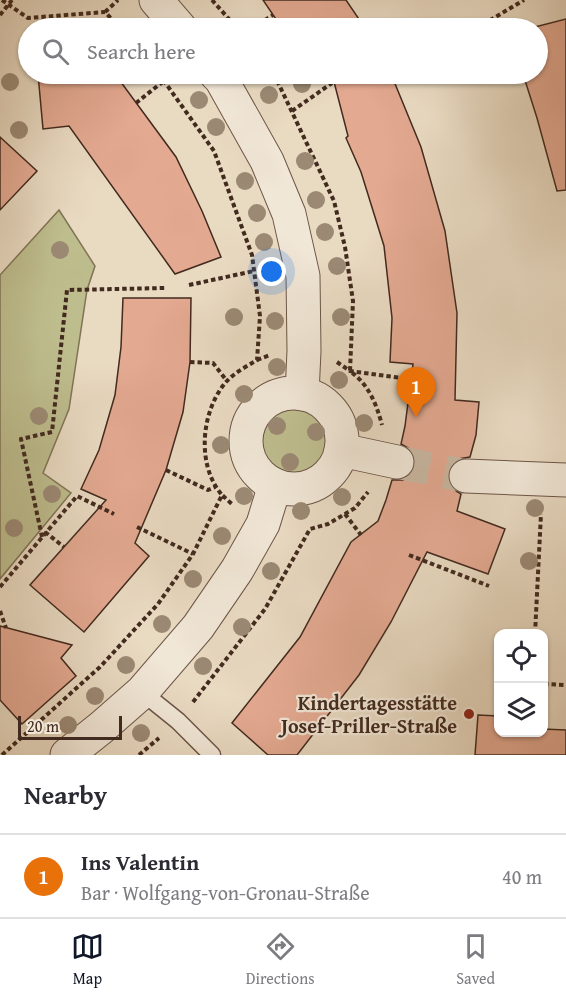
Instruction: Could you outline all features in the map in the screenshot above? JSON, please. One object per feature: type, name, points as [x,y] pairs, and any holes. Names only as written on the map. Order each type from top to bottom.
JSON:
[{"type":"street","points":[[156,0],[171,18]]},
{"type":"street","points":[[224,84],[267,161],[289,214],[303,276],[302,394]]},
{"type":"street","points":[[288,393],[302,394],[317,399],[328,408],[337,421],[341,435],[341,450],[336,464],[316,483],[302,488],[275,485],[254,467],[248,455],[246,441],[248,427],[254,414],[269,400],[288,393]]},
{"type":"street","points":[[341,450],[389,461]]},
{"type":"street","points":[[466,476],[555,480]]},
{"type":"street","points":[[67,755],[142,692],[198,627],[237,570],[263,524],[275,485]]},
{"type":"lane","points":[[142,692],[178,721],[212,755]]},
{"type":"path","points":[[2,0],[28,18],[105,12],[118,0]]},
{"type":"path","points":[[0,15],[12,0]]},
{"type":"path","points":[[212,0],[228,18]]},
{"type":"path","points":[[494,18],[524,0]]},
{"type":"path","points":[[105,12],[111,18]]},
{"type":"path","points":[[268,18],[273,15]]},
{"type":"path","points":[[136,103],[160,84]]},
{"type":"path","points":[[168,84],[214,150],[252,255],[260,316],[257,360],[227,381],[210,407],[204,437],[208,468],[215,487],[245,516],[280,532],[310,529],[328,524],[355,508],[373,485],[389,461],[384,430],[376,403],[360,379],[350,371]]},
{"type":"path","points":[[279,84],[334,201],[345,247],[352,301],[350,371]]},
{"type":"path","points":[[292,111],[331,84]]},
{"type":"path","points":[[189,285],[254,271]]},
{"type":"path","points":[[42,537],[21,439],[52,432],[67,291],[165,288]]},
{"type":"path","points":[[190,362],[213,363],[227,381]]},
{"type":"path","points":[[350,371],[424,381]]},
{"type":"path","points":[[166,470],[208,490],[215,487]]},
{"type":"path","points":[[536,629],[555,480]]},
{"type":"path","points":[[2,755],[100,667],[158,604],[193,554],[222,495]]},
{"type":"path","points":[[0,587],[77,496],[114,514]]},
{"type":"path","points":[[345,514],[361,534]]},
{"type":"path","points":[[137,527],[193,554]]},
{"type":"path","points":[[139,755],[178,721],[265,609],[310,529]]},
{"type":"path","points":[[45,532],[64,548]]},
{"type":"path","points":[[409,555],[489,586]]},
{"type":"path","points":[[0,611],[6,628]]},
{"type":"path","points":[[548,684],[566,685]]},
{"type":"shaded area","points":[[59,210],[95,266],[87,290],[69,409],[43,473],[71,493],[0,579],[0,275]]},
{"type":"shaded area","points":[[294,409],[306,411],[317,418],[324,429],[326,441],[324,453],[317,464],[306,471],[294,473],[282,471],[271,464],[264,453],[262,441],[264,429],[271,418],[282,411]]},
{"type":"building","points":[[263,0],[346,0],[358,18],[275,18]]},
{"type":"building","points":[[566,19],[566,190],[557,191],[526,84],[548,84],[548,24]]},
{"type":"building","points":[[39,84],[122,84],[176,157],[221,257],[175,274],[69,126],[43,129]]},
{"type":"building","points":[[335,84],[395,84],[421,147],[445,231],[457,313],[455,400],[479,402],[476,435],[470,457],[458,459],[451,466],[447,475],[449,484],[461,494],[457,511],[505,529],[488,574],[427,552],[391,622],[359,675],[297,755],[268,755],[232,723],[300,637],[351,542],[378,521],[392,480],[403,480],[411,474],[415,465],[415,457],[410,449],[401,444],[413,364],[390,362],[392,318],[384,246],[361,172],[346,138],[348,136]]},
{"type":"building","points":[[0,137],[37,171],[0,210]]},
{"type":"building","points":[[123,298],[191,298],[190,362],[183,412],[166,470],[135,543],[149,556],[84,632],[30,585],[106,500],[81,489],[99,450],[115,395],[121,347]]},
{"type":"building","points":[[0,626],[72,645],[61,658],[76,676],[22,724],[0,700]]},
{"type":"building","points":[[478,715],[494,716],[494,737],[548,737],[548,729],[566,730],[566,755],[475,755]]},
{"type":"tunnel","points":[[397,462],[466,476]]},
{"type":"place","name":"Ins Valentin","points":[[416,417]]},
{"type":"place","name":"Kindertagesstätte Josef-Priller-Straße","points":[[469,714]]}]
